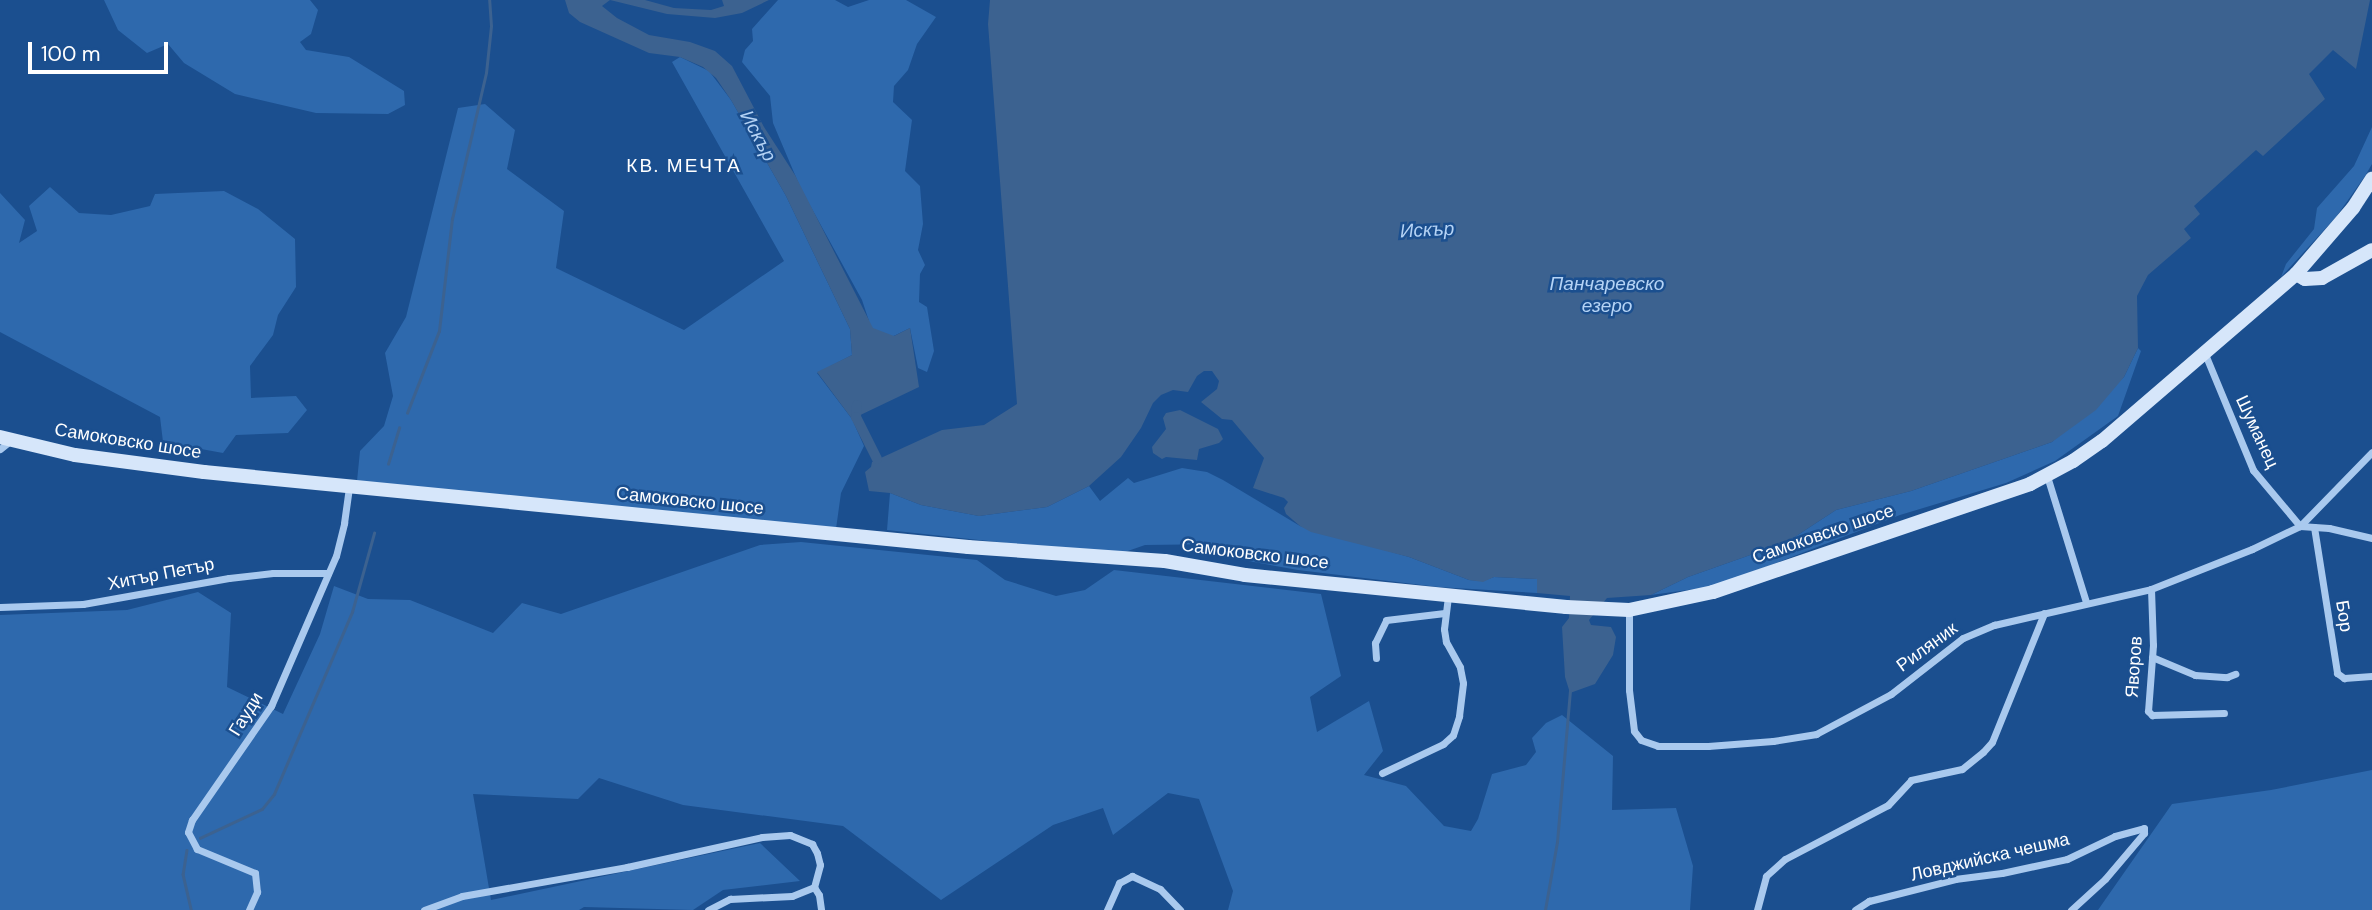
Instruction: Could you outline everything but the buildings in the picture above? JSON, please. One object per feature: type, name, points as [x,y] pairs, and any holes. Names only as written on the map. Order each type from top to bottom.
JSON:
[{"type":"main road","name":"Самоковско шосе","points":[[6,438],[75,455],[349,487],[968,547],[1165,561],[1245,575],[1566,607],[1629,610],[1670,604],[1713,592],[2047,476],[2102,441],[2296,274],[2353,208],[2372,179]]},
{"type":"main road","points":[[2296,274],[2305,279],[2322,278],[2372,250]]},
{"type":"street","name":"Шуманец","points":[[2204,352],[2253,470],[2300,526]]},
{"type":"street","points":[[0,449],[6,438]]},
{"type":"street","name":"Риляник","points":[[1629,610],[1629,690],[1634,731],[1641,740],[1658,746],[1773,741],[1816,734],[1891,694],[1963,638],[1994,625],[2151,589],[2252,549],[2300,526],[2372,452]]},
{"type":"street","points":[[2047,476],[2087,602]]},
{"type":"street","name":"Гауди","points":[[250,910],[257,892],[255,873],[197,849],[188,832],[192,820],[271,706],[328,573],[341,536],[349,487]]},
{"type":"street","points":[[2300,526],[2372,538]]},
{"type":"street","name":"Бор","points":[[2314,527],[2337,673],[2344,678],[2372,676]]},
{"type":"street","name":"Хитър Петър","points":[[0,607],[83,604],[229,578],[273,573],[328,573]]},
{"type":"street","name":"Яворов","points":[[2151,589],[2152,657],[2148,711],[2152,715],[2224,713]]},
{"type":"street","points":[[1382,773],[1443,744],[1452,735],[1459,716],[1463,683],[1460,667],[1446,642],[1445,613],[1449,594]]},
{"type":"street","points":[[1757,910],[1766,876],[1785,859],[1888,804],[1911,780],[1962,769],[1983,752],[1992,742],[2044,612]]},
{"type":"street","points":[[1376,658],[1375,643],[1386,620],[1445,613]]},
{"type":"street","points":[[2152,657],[2195,675],[2211,677],[2235,674]]},
{"type":"street","name":"Ловджийска чешма","points":[[1855,910],[1869,901],[1955,879],[2067,859],[2115,836],[2144,828],[2144,833],[2105,879],[2071,910]]},
{"type":"street","points":[[424,910],[462,896],[627,867],[762,837],[790,835],[812,844],[817,853],[820,865],[814,887],[819,895],[821,910]]},
{"type":"street","points":[[1107,910],[1119,883],[1132,876],[1150,882],[1180,910]]},
{"type":"street","points":[[708,910],[730,899],[792,896],[814,887]]},
{"type":"shaded area","points":[[104,0],[310,0],[318,10],[311,34],[300,42],[306,50],[349,57],[404,91],[405,105],[388,114],[316,113],[235,94],[184,63],[168,44],[147,53],[118,30]]},
{"type":"shaded area","points":[[778,0],[835,0],[848,7],[869,0],[906,0],[936,17],[917,44],[908,70],[894,86],[893,102],[912,120],[905,171],[920,186],[923,224],[918,250],[925,265],[920,274],[919,302],[927,307],[934,351],[927,372],[918,368],[910,328],[867,349],[869,321],[862,300],[801,189],[773,123],[770,96],[742,62],[745,50],[753,41],[752,29]]},
{"type":"shaded area","points":[[680,57],[709,71],[731,100],[786,196],[850,329],[852,355],[817,373],[852,419],[864,446],[841,493],[836,529],[357,481],[360,451],[384,426],[393,396],[385,353],[406,317],[458,108],[485,104],[515,130],[507,169],[564,211],[556,268],[684,330],[784,261],[672,62]]},
{"type":"shaded area","points":[[2372,127],[2372,164],[2365,176],[2336,217],[2281,277],[2286,264],[2314,229],[2317,208],[2354,166]]},
{"type":"shaded area","points":[[50,187],[79,213],[111,215],[150,206],[155,194],[224,191],[258,209],[295,239],[296,287],[278,315],[273,335],[250,366],[251,398],[296,396],[307,410],[288,433],[236,435],[223,453],[163,442],[160,417],[0,332],[0,193],[25,220],[19,243],[37,231],[29,206]]},
{"type":"shaded area","points":[[2138,348],[2141,351],[2118,416],[2055,461],[2006,483],[1900,515],[1717,586],[1651,595],[1688,577],[1787,542],[1836,510],[1911,491],[2052,442],[2124,377]]},
{"type":"shaded area","points":[[1182,468],[1207,472],[1300,526],[1409,557],[1469,580],[1483,581],[1494,577],[1537,579],[1537,593],[1438,587],[1298,570],[1226,557],[1224,544],[1145,545],[1125,552],[1071,550],[887,530],[890,493],[921,505],[979,516],[1047,507],[1089,486],[1100,501],[1128,478],[1134,483]]},
{"type":"shaded area","points":[[801,542],[977,560],[1005,580],[1056,596],[1085,590],[1114,570],[1321,594],[1341,676],[1310,697],[1317,732],[1369,701],[1383,751],[1364,775],[1406,786],[1444,826],[1471,831],[1478,819],[1492,774],[1526,765],[1536,752],[1532,738],[1546,723],[1562,715],[1613,756],[1612,810],[1676,808],[1693,866],[1690,910],[1228,910],[1233,891],[1199,799],[1168,793],[1113,835],[1103,808],[1053,825],[941,900],[843,826],[683,805],[599,778],[578,799],[473,794],[491,900],[760,843],[800,881],[723,890],[693,910],[584,907],[579,910],[0,910],[0,615],[127,610],[198,592],[231,613],[227,687],[283,714],[320,634],[334,586],[368,599],[410,600],[493,633],[522,603],[561,614],[760,545]]},
{"type":"shaded area","points":[[2372,770],[2372,910],[2098,910],[2172,804],[2271,790]]},
{"type":"water","name":"Искър","points":[[565,0],[610,0],[602,6],[617,18],[649,35],[690,42],[715,51],[732,66],[764,127],[795,175],[873,328],[894,336],[910,328],[919,387],[852,419],[817,372],[852,355],[850,329],[786,196],[716,78],[703,67],[680,57],[649,53],[580,22],[569,13]]},
{"type":"water","points":[[610,0],[645,0],[674,8],[711,10],[724,6],[722,0],[769,0],[742,13],[715,18],[667,14]]},
{"type":"water","name":"Панчаревско езеро","points":[[990,0],[2370,0],[2356,69],[2333,50],[2309,74],[2325,99],[2263,156],[2256,150],[2194,206],[2200,214],[2184,229],[2191,238],[2148,275],[2137,296],[2138,348],[2124,377],[2096,410],[2052,442],[1911,491],[1836,510],[1787,542],[1688,577],[1651,595],[1607,598],[1589,620],[1591,625],[1611,627],[1616,637],[1613,655],[1595,684],[1570,693],[1565,677],[1562,627],[1569,618],[1570,596],[1537,593],[1537,579],[1494,577],[1483,582],[1469,580],[1409,557],[1311,532],[1300,526],[1286,514],[1284,508],[1288,502],[1284,498],[1253,488],[1264,458],[1232,420],[1222,419],[1201,402],[1217,389],[1219,381],[1212,371],[1204,371],[1197,376],[1188,392],[1173,390],[1161,395],[1153,403],[1141,428],[1121,457],[1089,486],[1047,507],[979,516],[921,505],[890,493],[869,491],[865,472],[872,462],[942,430],[984,425],[1017,404],[988,24]]},
{"type":"water","points":[[1180,410],[1218,429],[1223,439],[1219,443],[1199,449],[1197,460],[1166,457],[1162,459],[1153,453],[1152,447],[1166,429],[1163,418],[1166,413]]},
{"type":"waterway","points":[[407,413],[439,331],[452,219],[486,73],[491,26],[489,0]]},
{"type":"waterway","points":[[857,405],[856,417],[877,459]]},
{"type":"waterway","points":[[388,464],[399,428]]},
{"type":"waterway","points":[[200,838],[262,809],[274,794],[352,612],[374,533]]},
{"type":"waterway","points":[[1545,910],[1557,842],[1570,691]]},
{"type":"waterway","points":[[187,850],[183,874],[191,910]]},
{"type":"district","name":"КВ. МЕЧТА","points":[[684,166]]}]
